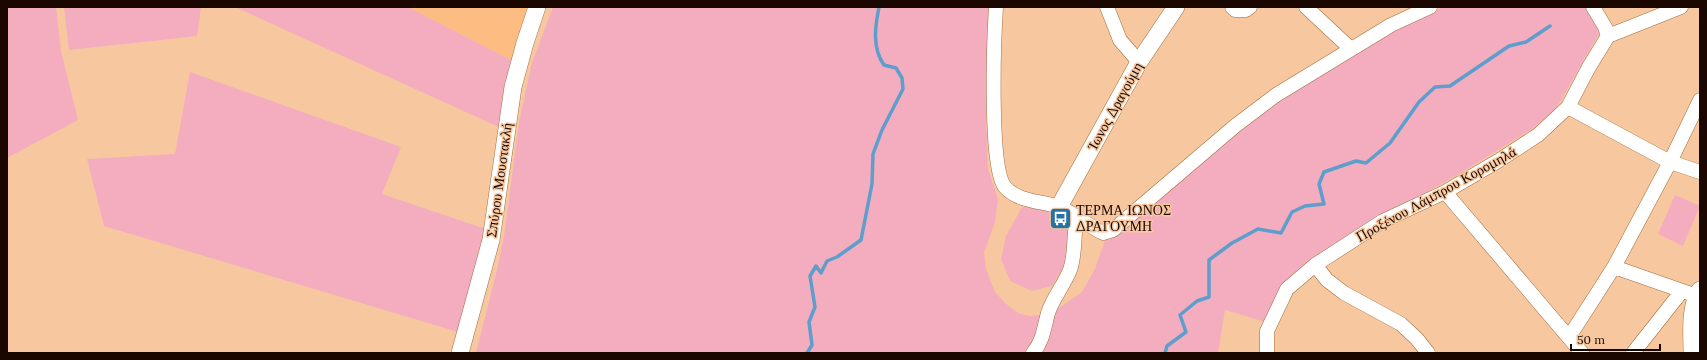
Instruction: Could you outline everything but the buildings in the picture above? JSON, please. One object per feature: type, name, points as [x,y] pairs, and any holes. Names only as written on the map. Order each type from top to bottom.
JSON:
[{"type":"street","name":"Σπύρου Μουστακλή","points":[[460,353],[491,240],[513,87],[537,7]]},
{"type":"street","points":[[996,7],[994,71],[995,117],[1000,178],[1006,188],[1019,196],[1059,207],[1103,233],[1113,230],[1235,126],[1276,95],[1391,25],[1430,7]]},
{"type":"street","points":[[1108,7],[1120,40],[1139,62]]},
{"type":"street","name":"Ίωνος Δραγούμη","points":[[1059,207],[1139,62],[1176,7]]},
{"type":"street","points":[[1232,7],[1235,10],[1246,10],[1250,7]]},
{"type":"street","points":[[1306,7],[1351,49]]},
{"type":"street","points":[[1593,7],[1605,27],[1608,36],[1681,7]]},
{"type":"street","name":"Προξένου Λάμπρου Κορομηλά","points":[[1267,353],[1267,331],[1287,289],[1315,265],[1383,221],[1445,192],[1498,161],[1538,135],[1568,107],[1608,36]]},
{"type":"street","points":[[1569,337],[1614,267],[1670,162],[1700,100]]},
{"type":"street","points":[[1568,107],[1670,162],[1700,172]]},
{"type":"street","points":[[1445,192],[1582,353]]},
{"type":"street","points":[[1033,353],[1042,339],[1050,310],[1073,260],[1074,234],[1077,218]]},
{"type":"street","points":[[1315,265],[1327,280],[1344,293],[1401,324],[1417,339],[1428,353]]},
{"type":"street","points":[[1614,267],[1693,292]]},
{"type":"street","points":[[1633,353],[1693,292]]},
{"type":"street","points":[[1692,353],[1693,292]]},
{"type":"shaded area","points":[[7,7],[56,7],[61,51],[78,120],[7,158]]},
{"type":"shaded area","points":[[64,7],[201,7],[197,36],[69,50]]},
{"type":"shaded area","points":[[235,7],[408,7],[513,61],[501,128]]},
{"type":"shaded area","points":[[408,7],[530,7],[513,61]]},
{"type":"shaded area","points":[[553,7],[989,7],[986,114],[988,169],[998,199],[995,222],[984,252],[986,269],[995,292],[1005,303],[1018,313],[1030,316],[1050,314],[1082,292],[1095,269],[1108,232],[1236,130],[1359,47],[1444,7],[1586,7],[1600,32],[1557,107],[1532,129],[1462,172],[1336,244],[1302,266],[1282,287],[1272,304],[1265,322],[1225,310],[1218,353],[476,353],[498,266],[505,230],[519,122],[532,63]]},
{"type":"shaded area","points":[[190,72],[401,147],[382,194],[486,229],[458,332],[104,226],[87,159],[175,154]]},
{"type":"shaded area","points":[[1675,195],[1700,206],[1683,246],[1658,234]]},
{"type":"shaded area","points":[[1022,207],[1040,207],[1067,224],[1069,248],[1063,268],[1052,286],[1032,291],[1010,281],[1001,259],[1006,236]]},
{"type":"waterway","points":[[807,353],[812,345],[809,322],[815,307],[810,276],[816,266],[821,273],[827,261],[837,257],[861,240],[872,184],[873,154],[882,130],[903,89],[902,78],[896,68],[884,65],[878,52],[876,44],[876,22],[879,7]]},
{"type":"waterway","points":[[1165,353],[1167,346],[1186,332],[1180,315],[1197,301],[1209,297],[1209,260],[1232,243],[1258,229],[1281,233],[1292,212],[1305,206],[1324,204],[1319,184],[1324,172],[1356,161],[1366,163],[1390,143],[1419,102],[1435,87],[1450,86],[1509,46],[1526,42],[1550,26]]},
{"type":"place","name":"ΤΕΡΜΑ ΙΩΝΟΣ ΔΡΑΓΟΥΜΗ","points":[[1061,218]]}]
